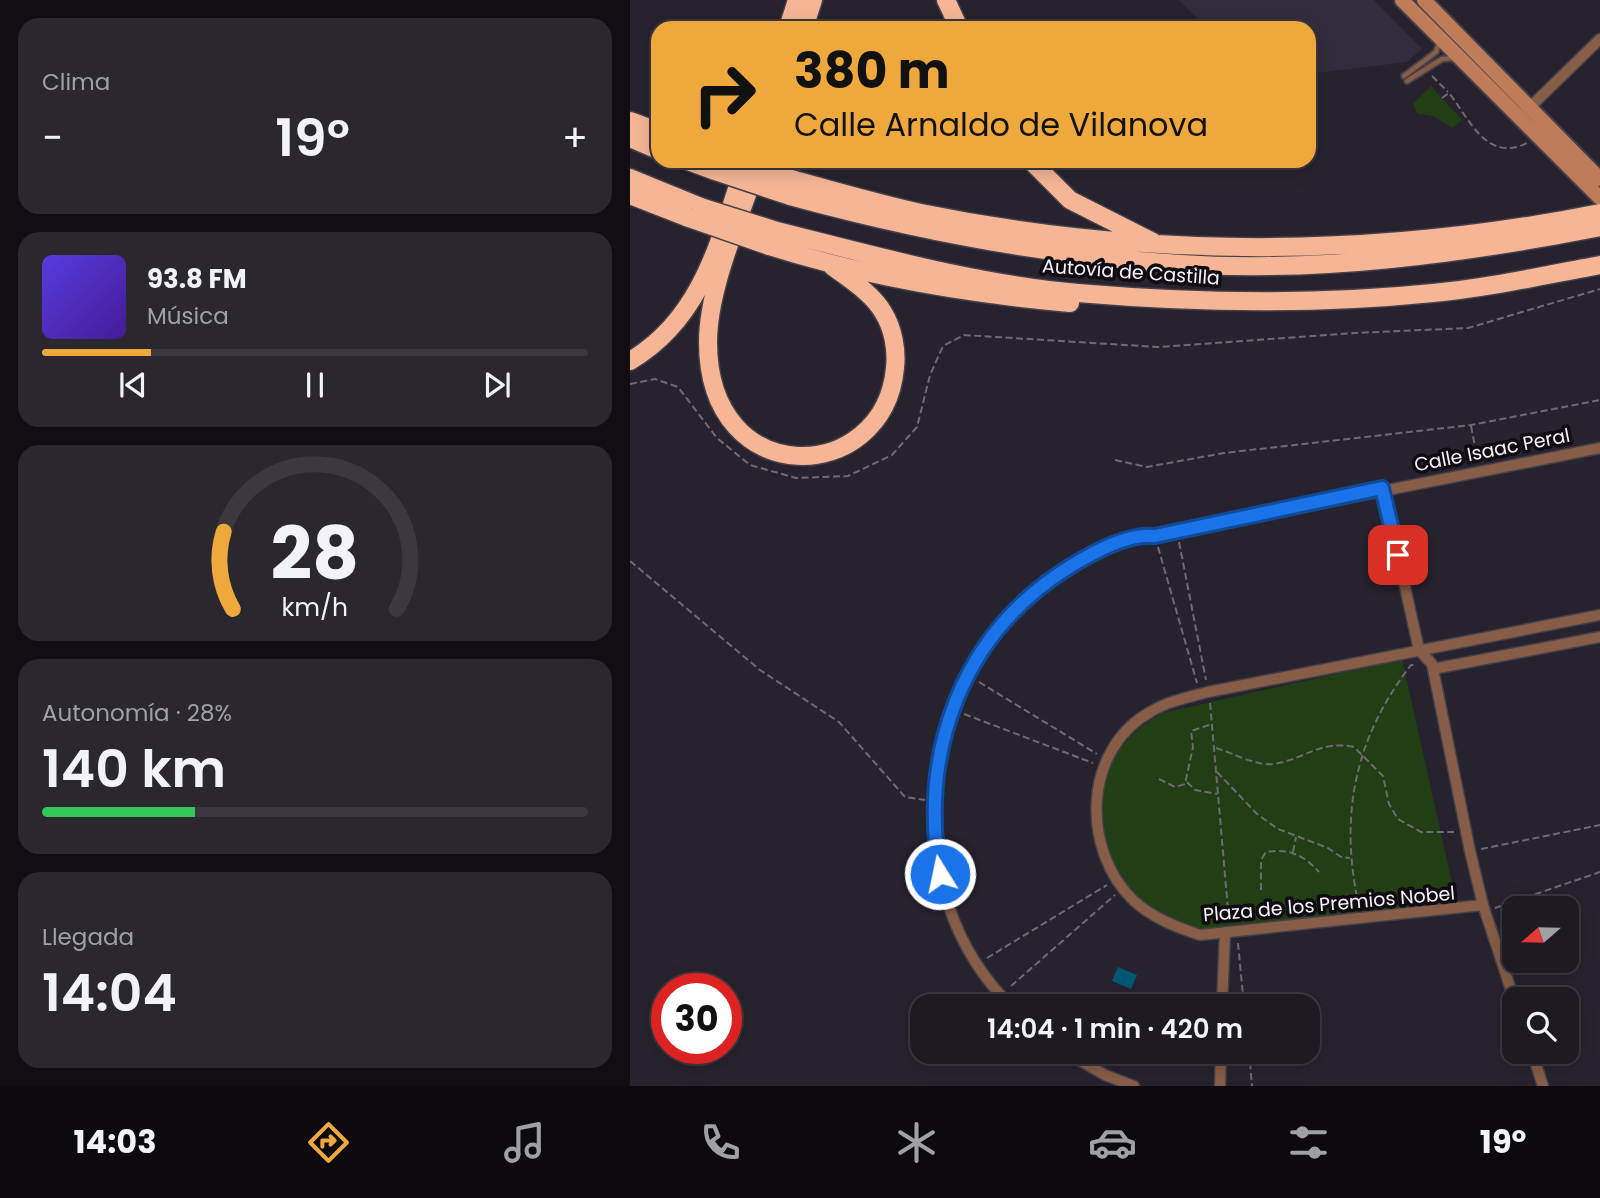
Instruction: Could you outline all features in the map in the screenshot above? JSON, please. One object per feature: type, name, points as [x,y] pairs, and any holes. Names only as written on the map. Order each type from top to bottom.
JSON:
[{"type":"highway","points":[[791,21],[797,0]]},
{"type":"highway","points":[[806,21],[813,0]]},
{"type":"highway","points":[[946,0],[956,21]]},
{"type":"highway","points":[[630,121],[651,128]]},
{"type":"highway","points":[[630,138],[651,147]]},
{"type":"highway","name":"Autovía de Castilla","points":[[707,168],[794,188],[975,240],[1081,256],[1182,264],[1324,264],[1428,255],[1520,243],[1600,227]]},
{"type":"highway","points":[[630,361],[668,333],[699,290],[710,268],[744,168]]},
{"type":"highway","points":[[752,168],[794,188],[1000,227],[1093,240],[1228,247],[1355,246],[1524,228],[1600,213]]},
{"type":"highway","points":[[757,168],[715,299],[708,340],[709,362],[717,400],[727,419],[739,433],[752,442],[782,455],[822,453],[856,438],[887,404],[894,382],[895,344],[882,310],[868,294],[832,266],[773,238]]},
{"type":"highway","points":[[1038,168],[1070,200],[1153,242]]},
{"type":"highway","name":"Autovía de Castilla","points":[[630,178],[695,212],[773,238],[970,277],[1077,293],[1242,301],[1334,301],[1435,293],[1600,265]]},
{"type":"highway","points":[[630,195],[695,212]]},
{"type":"highway","points":[[832,266],[1008,297],[1125,308],[1242,301]]},
{"type":"street","points":[[1402,0],[1459,58],[1525,113],[1539,137],[1600,178]]},
{"type":"street","points":[[1424,0],[1525,113],[1569,157],[1600,198]]},
{"type":"street","points":[[1525,113],[1600,39]]},
{"type":"street","name":"Calle Isaac Peral","points":[[999,994],[978,964],[951,911],[940,874],[934,835],[933,801],[937,767],[952,710],[968,675],[998,629],[1037,590],[1080,560],[1109,546],[1144,535],[1155,536],[1382,488],[1600,448]]},
{"type":"street","points":[[1382,488],[1419,650],[1433,667],[1484,909],[1510,987]]},
{"type":"street","name":"Plaza de los Premios Nobel","points":[[1484,909],[1200,934],[1174,926],[1133,900],[1107,856],[1095,816],[1096,796],[1105,764],[1137,721],[1168,704],[1204,693],[1600,615]]},
{"type":"street","points":[[1433,667],[1600,637]]},
{"type":"street","points":[[1223,994],[1230,932]]},
{"type":"street","points":[[1086,1064],[1134,1086]]},
{"type":"street","points":[[1220,1086],[1221,1064]]},
{"type":"street","points":[[1536,1064],[1543,1086]]},
{"type":"lane","points":[[1404,76],[1436,52],[1440,38]]},
{"type":"lane","points":[[1407,81],[1442,59],[1459,58]]},
{"type":"path","points":[[1428,68],[1488,144],[1513,150],[1539,137]]},
{"type":"path","points":[[1442,98],[1449,93]]},
{"type":"path","points":[[630,384],[655,379],[678,387],[717,438],[750,465],[796,478],[848,475],[892,455],[917,427],[930,375],[943,346],[964,335],[1158,347],[1468,328],[1600,289]]},
{"type":"path","points":[[1115,460],[1147,467],[1224,453],[1471,425],[1600,400]]},
{"type":"path","points":[[1471,425],[1480,471]]},
{"type":"path","points":[[1177,531],[1204,693]]},
{"type":"path","points":[[1155,536],[1213,723],[1230,932],[1242,994]]},
{"type":"path","points":[[630,561],[760,670],[839,722],[905,797],[933,801]]},
{"type":"path","points":[[1362,920],[1350,858],[1350,814],[1363,754],[1380,710],[1411,665],[1433,667]]},
{"type":"path","points":[[968,675],[1105,764]]},
{"type":"path","points":[[952,710],[1105,764]]},
{"type":"path","points":[[1186,782],[1193,747],[1191,731],[1213,723]]},
{"type":"path","points":[[1214,747],[1256,763],[1273,764],[1326,745],[1354,747],[1383,776],[1389,804],[1398,819],[1420,832],[1466,832]]},
{"type":"path","points":[[1217,771],[1256,814],[1296,836],[1350,858]]},
{"type":"path","points":[[1159,779],[1175,788],[1186,782]]},
{"type":"path","points":[[1186,782],[1195,790],[1218,794]]},
{"type":"path","points":[[1470,851],[1600,825]]},
{"type":"path","points":[[1293,853],[1296,836]]},
{"type":"path","points":[[1261,890],[1262,856],[1273,851],[1293,853],[1310,862],[1319,872]]},
{"type":"path","points":[[1484,909],[1600,872]]},
{"type":"path","points":[[978,964],[1121,883]]},
{"type":"path","points":[[1002,994],[1121,883]]},
{"type":"path","points":[[1250,1064],[1252,1086]]},
{"type":"shaded area","points":[[1179,0],[1374,0],[1422,49],[1407,62],[1316,73],[1316,21],[1200,21]]},
{"type":"green space","points":[[1431,86],[1462,120],[1452,128],[1433,116],[1418,114],[1413,104]]},
{"type":"green space","points":[[1402,659],[1458,910],[1202,929],[1162,914],[1135,896],[1115,864],[1106,842],[1102,798],[1114,758],[1143,725],[1163,713]]},
{"type":"water","points":[[1118,967],[1137,975],[1131,989],[1112,981]]},
{"type":"route","points":[[940,874],[934,835],[933,801],[943,737],[959,692],[998,629],[1037,590],[1062,572],[1109,546],[1144,535],[1155,536],[1382,488],[1398,555]]}]
